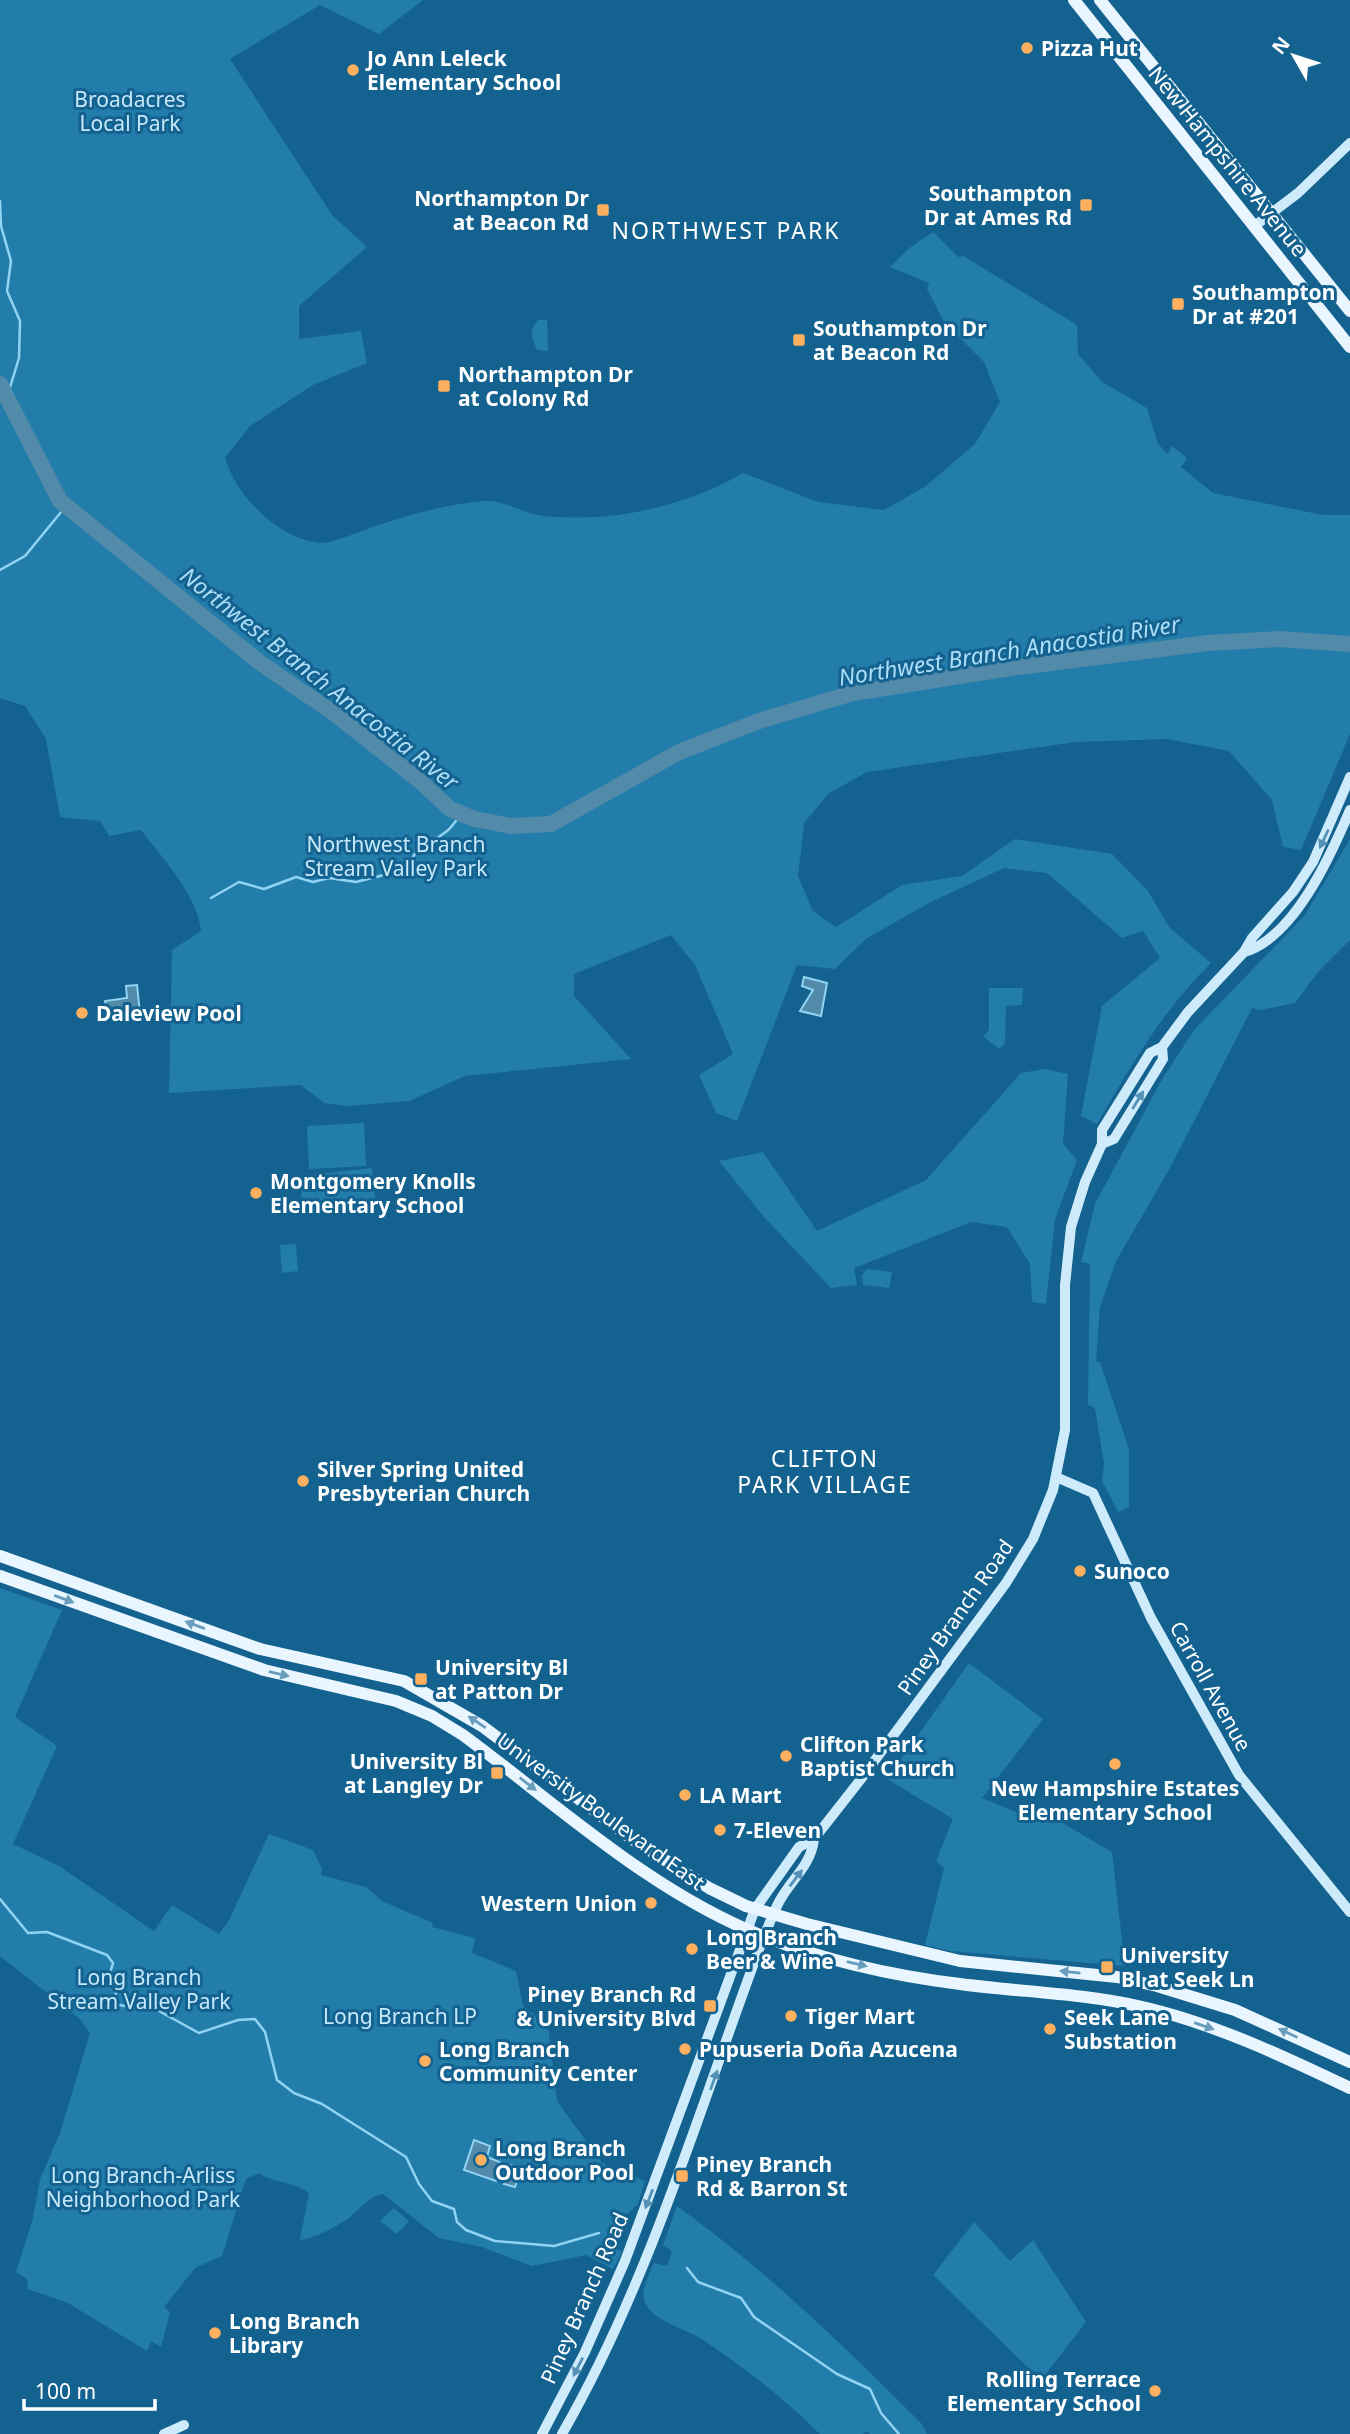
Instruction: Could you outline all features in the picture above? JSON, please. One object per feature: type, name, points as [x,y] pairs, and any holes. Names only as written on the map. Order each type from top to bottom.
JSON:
[{"type":"main road","name":"New Hampshire Avenue","points":[[1074,0],[1256,225],[1350,347]]},
{"type":"main road","name":"New Hampshire Avenue","points":[[1100,0],[1350,311]]},
{"type":"main road","points":[[1256,225],[1350,143]]},
{"type":"main road","name":"Piney Branch Road","points":[[541,2434],[585,2352],[625,2261],[755,1909],[800,1847],[814,1839],[1006,1583],[1033,1539],[1056,1478],[1066,1404],[1065,1285],[1071,1227],[1085,1182],[1102,1144],[1102,1130],[1150,1053],[1162,1047],[1188,1012],[1244,952],[1252,938],[1281,906],[1313,862],[1350,777]]},
{"type":"main road","name":"Piney Branch Road","points":[[1244,952],[1261,948],[1300,904],[1332,854],[1350,810]]},
{"type":"main road","name":"Carroll Avenue","points":[[1056,1478],[1093,1493],[1151,1618],[1239,1775],[1350,1912]]},
{"type":"main road","name":"University Boulevard East","points":[[0,1556],[260,1649],[404,1681],[482,1726],[632,1839],[709,1888],[755,1909],[960,1961],[1117,1977],[1157,1986],[1235,2010],[1350,2062]]},
{"type":"main road","name":"University Boulevard East","points":[[0,1576],[264,1670],[369,1693],[432,1716],[463,1735],[666,1885],[764,1936],[834,1959],[905,1975],[959,1984],[1088,1997],[1139,2006],[1253,2044],[1350,2088]]},
{"type":"main road","name":"Piney Branch Road","points":[[562,2434],[640,2272],[690,2144],[764,1936],[779,1900],[812,1856],[814,1839]]},
{"type":"main road","points":[[164,2434],[184,2425]]},
{"type":"green space","name":"Northwest Branch Stream Valley Park","points":[[0,0],[423,0],[379,34],[320,5],[230,59],[332,215],[367,247],[299,306],[299,339],[361,331],[367,363],[313,385],[250,426],[225,458],[239,487],[261,513],[274,524],[304,539],[319,543],[332,541],[417,513],[483,501],[498,502],[544,516],[569,518],[621,514],[647,510],[697,495],[743,473],[818,502],[884,510],[926,486],[975,444],[1000,402],[984,362],[944,322],[927,289],[929,283],[890,267],[908,249],[933,232],[958,257],[963,256],[1077,325],[1078,354],[1102,382],[1147,408],[1158,444],[1168,454],[1172,446],[1187,458],[1181,467],[1213,493],[1323,515],[1350,515],[1350,734],[1301,850],[1283,847],[1272,800],[1229,751],[1167,739],[1076,742],[867,772],[828,794],[804,823],[798,876],[813,911],[836,927],[902,885],[962,876],[1015,839],[1112,854],[1148,891],[1169,927],[1211,963],[1162,1020],[1097,1124],[1081,1116],[1102,1006],[1160,958],[1143,931],[1122,938],[1047,873],[1004,868],[931,902],[867,938],[835,969],[797,965],[737,1121],[716,1113],[699,1075],[733,1054],[695,965],[671,935],[574,974],[574,996],[631,1059],[465,1076],[409,1101],[348,1106],[324,1103],[301,1085],[169,1093],[172,950],[201,931],[194,905],[178,878],[141,830],[109,836],[100,821],[60,817],[46,739],[25,706],[0,698]]},
{"type":"green space","points":[[538,320],[547,320],[548,351],[537,350],[533,341],[532,331]]},
{"type":"green space","points":[[1350,839],[1350,940],[1318,972],[1295,1003],[1260,1010],[1252,1008],[1170,1168],[1116,1261],[1100,1307],[1096,1362],[1100,1362],[1129,1449],[1129,1507],[1118,1512],[1102,1481],[1104,1464],[1095,1408],[1088,1405],[1090,1264],[1081,1262],[1095,1204],[1161,1081],[1194,1030],[1305,915]]},
{"type":"green space","points":[[989,988],[1023,988],[1022,1005],[1006,1006],[1005,1043],[999,1049],[983,1036],[989,1030]]},
{"type":"green space","points":[[1045,1069],[1068,1074],[1063,1144],[1077,1160],[1055,1219],[1046,1304],[1032,1302],[1030,1264],[1007,1227],[971,1222],[854,1268],[857,1285],[831,1288],[764,1217],[719,1161],[763,1152],[817,1231],[926,1180],[1021,1073]]},
{"type":"green space","points":[[364,1123],[366,1166],[309,1169],[307,1126]]},
{"type":"green space","points":[[372,1168],[376,1210],[303,1215],[300,1176]]},
{"type":"green space","points":[[296,1244],[298,1271],[282,1273],[280,1245]]},
{"type":"green space","points":[[867,1269],[892,1272],[889,1288],[863,1285],[862,1275]]},
{"type":"green space","points":[[0,1588],[62,1610],[15,1717],[57,1746],[13,1844],[59,1866],[154,1931],[172,1905],[219,1934],[229,1920],[269,1834],[313,1850],[322,1869],[321,1875],[366,1887],[382,1901],[433,1923],[432,1927],[475,1938],[472,1953],[516,1971],[523,2006],[548,2026],[557,2101],[602,2163],[645,2181],[638,2204],[615,2225],[610,2244],[622,2252],[613,2269],[586,2255],[532,2266],[482,2247],[439,2238],[383,2194],[373,2198],[335,2226],[300,2240],[309,2193],[259,2173],[246,2179],[222,2256],[195,2268],[164,2307],[170,2312],[161,2347],[151,2341],[147,2351],[68,2303],[28,2289],[27,2279],[16,2272],[33,2218],[40,2179],[60,2133],[90,2033],[80,2019],[0,1956]]},
{"type":"green space","points":[[969,1663],[1043,1719],[982,1798],[1028,1817],[1054,1818],[1112,1852],[1125,1966],[950,1951],[925,1945],[944,1868],[936,1861],[953,1819],[887,1779]]},
{"type":"green space","points":[[677,2206],[742,2256],[803,2309],[921,2423],[927,2434],[870,2434],[867,2431],[863,2434],[820,2434],[779,2396],[734,2362],[703,2340],[653,2313],[645,2302],[643,2291],[654,2263],[667,2266],[672,2251],[663,2245]]},
{"type":"green space","points":[[394,2208],[409,2221],[397,2234],[380,2221]]},
{"type":"green space","points":[[974,2222],[1010,2261],[1033,2240],[1086,2322],[1041,2380],[933,2275]]},
{"type":"shaded area","points":[[804,977],[827,983],[821,1016],[800,1011],[813,990],[802,986]]},
{"type":"shaded area","points":[[137,985],[140,1013],[108,1019],[105,1001],[127,998],[126,986]]},
{"type":"shaded area","name":"Long Branch Outdoor Pool","points":[[474,2140],[490,2146],[487,2157],[502,2163],[496,2181],[464,2170]]},
{"type":"shaded area","points":[[510,2165],[521,2168],[515,2187],[504,2184]]},
{"type":"waterway","points":[[0,201],[1,226],[11,261],[7,291],[20,321],[19,358],[7,397]]},
{"type":"waterway","name":"Northwest Branch Anacostia River","points":[[0,384],[60,501],[259,662],[335,714],[421,782],[450,809],[474,819],[511,826],[551,824],[679,752],[762,720],[853,693],[1004,669],[1208,643],[1279,639],[1350,644]]},
{"type":"waterway","points":[[0,570],[25,556],[66,506]]},
{"type":"waterway","points":[[211,898],[239,882],[264,889],[296,877],[313,882],[329,878],[356,882],[407,869],[417,851],[447,831],[461,814]]},
{"type":"waterway","points":[[0,1899],[28,1933],[47,1932],[107,1955],[113,1963],[110,1973],[119,1984],[112,2004],[159,2011],[199,2033],[238,2020],[255,2019],[265,2032],[277,2080],[294,2093],[322,2104],[406,2157],[419,2184],[432,2201],[454,2209],[457,2222],[466,2230],[495,2241],[554,2246],[599,2233]]},
{"type":"waterway","points":[[687,2268],[698,2282],[741,2298],[754,2317],[837,2374],[870,2389],[881,2413],[899,2434]]},
{"type":"place","name":"Pizza Hut","points":[[1027,48]]},
{"type":"place","name":"Jo Ann Leleck Elementary School","points":[[353,70]]},
{"type":"place","name":"Southampton Dr at Ames Rd","points":[[1086,205]]},
{"type":"place","name":"Northampton Dr at Beacon Rd","points":[[603,210]]},
{"type":"place","name":"Southampton Dr at #201","points":[[1178,304]]},
{"type":"place","name":"Southampton Dr at Beacon Rd","points":[[799,340]]},
{"type":"place","name":"Northampton Dr at Colony Rd","points":[[444,386]]},
{"type":"place","name":"Daleview Pool","points":[[82,1013]]},
{"type":"place","name":"Montgomery Knolls Elementary School","points":[[256,1193]]},
{"type":"place","name":"Silver Spring United Presbyterian Church","points":[[303,1481]]},
{"type":"place","name":"Sunoco","points":[[1080,1571]]},
{"type":"place","name":"University Bl at Patton Dr","points":[[421,1679]]},
{"type":"place","name":"Clifton Park Baptist Church","points":[[786,1756]]},
{"type":"place","name":"New Hampshire Estates Elementary School","points":[[1115,1764]]},
{"type":"place","name":"University Bl at Langley Dr","points":[[497,1773]]},
{"type":"place","name":"LA Mart","points":[[685,1795]]},
{"type":"place","name":"7-Eleven","points":[[720,1830]]},
{"type":"place","name":"Western Union","points":[[651,1903]]},
{"type":"place","name":"Long Branch Beer & Wine","points":[[692,1949]]},
{"type":"place","name":"University Bl at Seek Ln","points":[[1107,1967]]},
{"type":"place","name":"Piney Branch Rd & University Blvd","points":[[710,2006]]},
{"type":"place","name":"Tiger Mart","points":[[791,2016]]},
{"type":"place","name":"Seek Lane Substation","points":[[1050,2029]]},
{"type":"place","name":"Pupuseria Doña Azucena","points":[[685,2049]]},
{"type":"place","name":"Long Branch Community Center","points":[[425,2061]]},
{"type":"place","name":"Long Branch Outdoor Pool","points":[[481,2160]]},
{"type":"place","name":"Piney Branch Rd & Barron St","points":[[682,2176]]},
{"type":"place","name":"Long Branch Library","points":[[215,2333]]},
{"type":"place","name":"Rolling Terrace Elementary School","points":[[1155,2391]]},
{"type":"district","name":"NORTHWEST PARK","points":[[726,230]]},
{"type":"district","name":"CLIFTON PARK VILLAGE","points":[[825,1471]]},
{"type":"park label","name":"Broadacres Local Park","points":[[130,111]]},
{"type":"park label","name":"Long Branch Stream Valley Park","points":[[139,1989]]},
{"type":"park label","name":"Long Branch LP","points":[[400,2016]]},
{"type":"park label","name":"Long Branch-Arliss Neighborhood Park","points":[[143,2187]]}]
